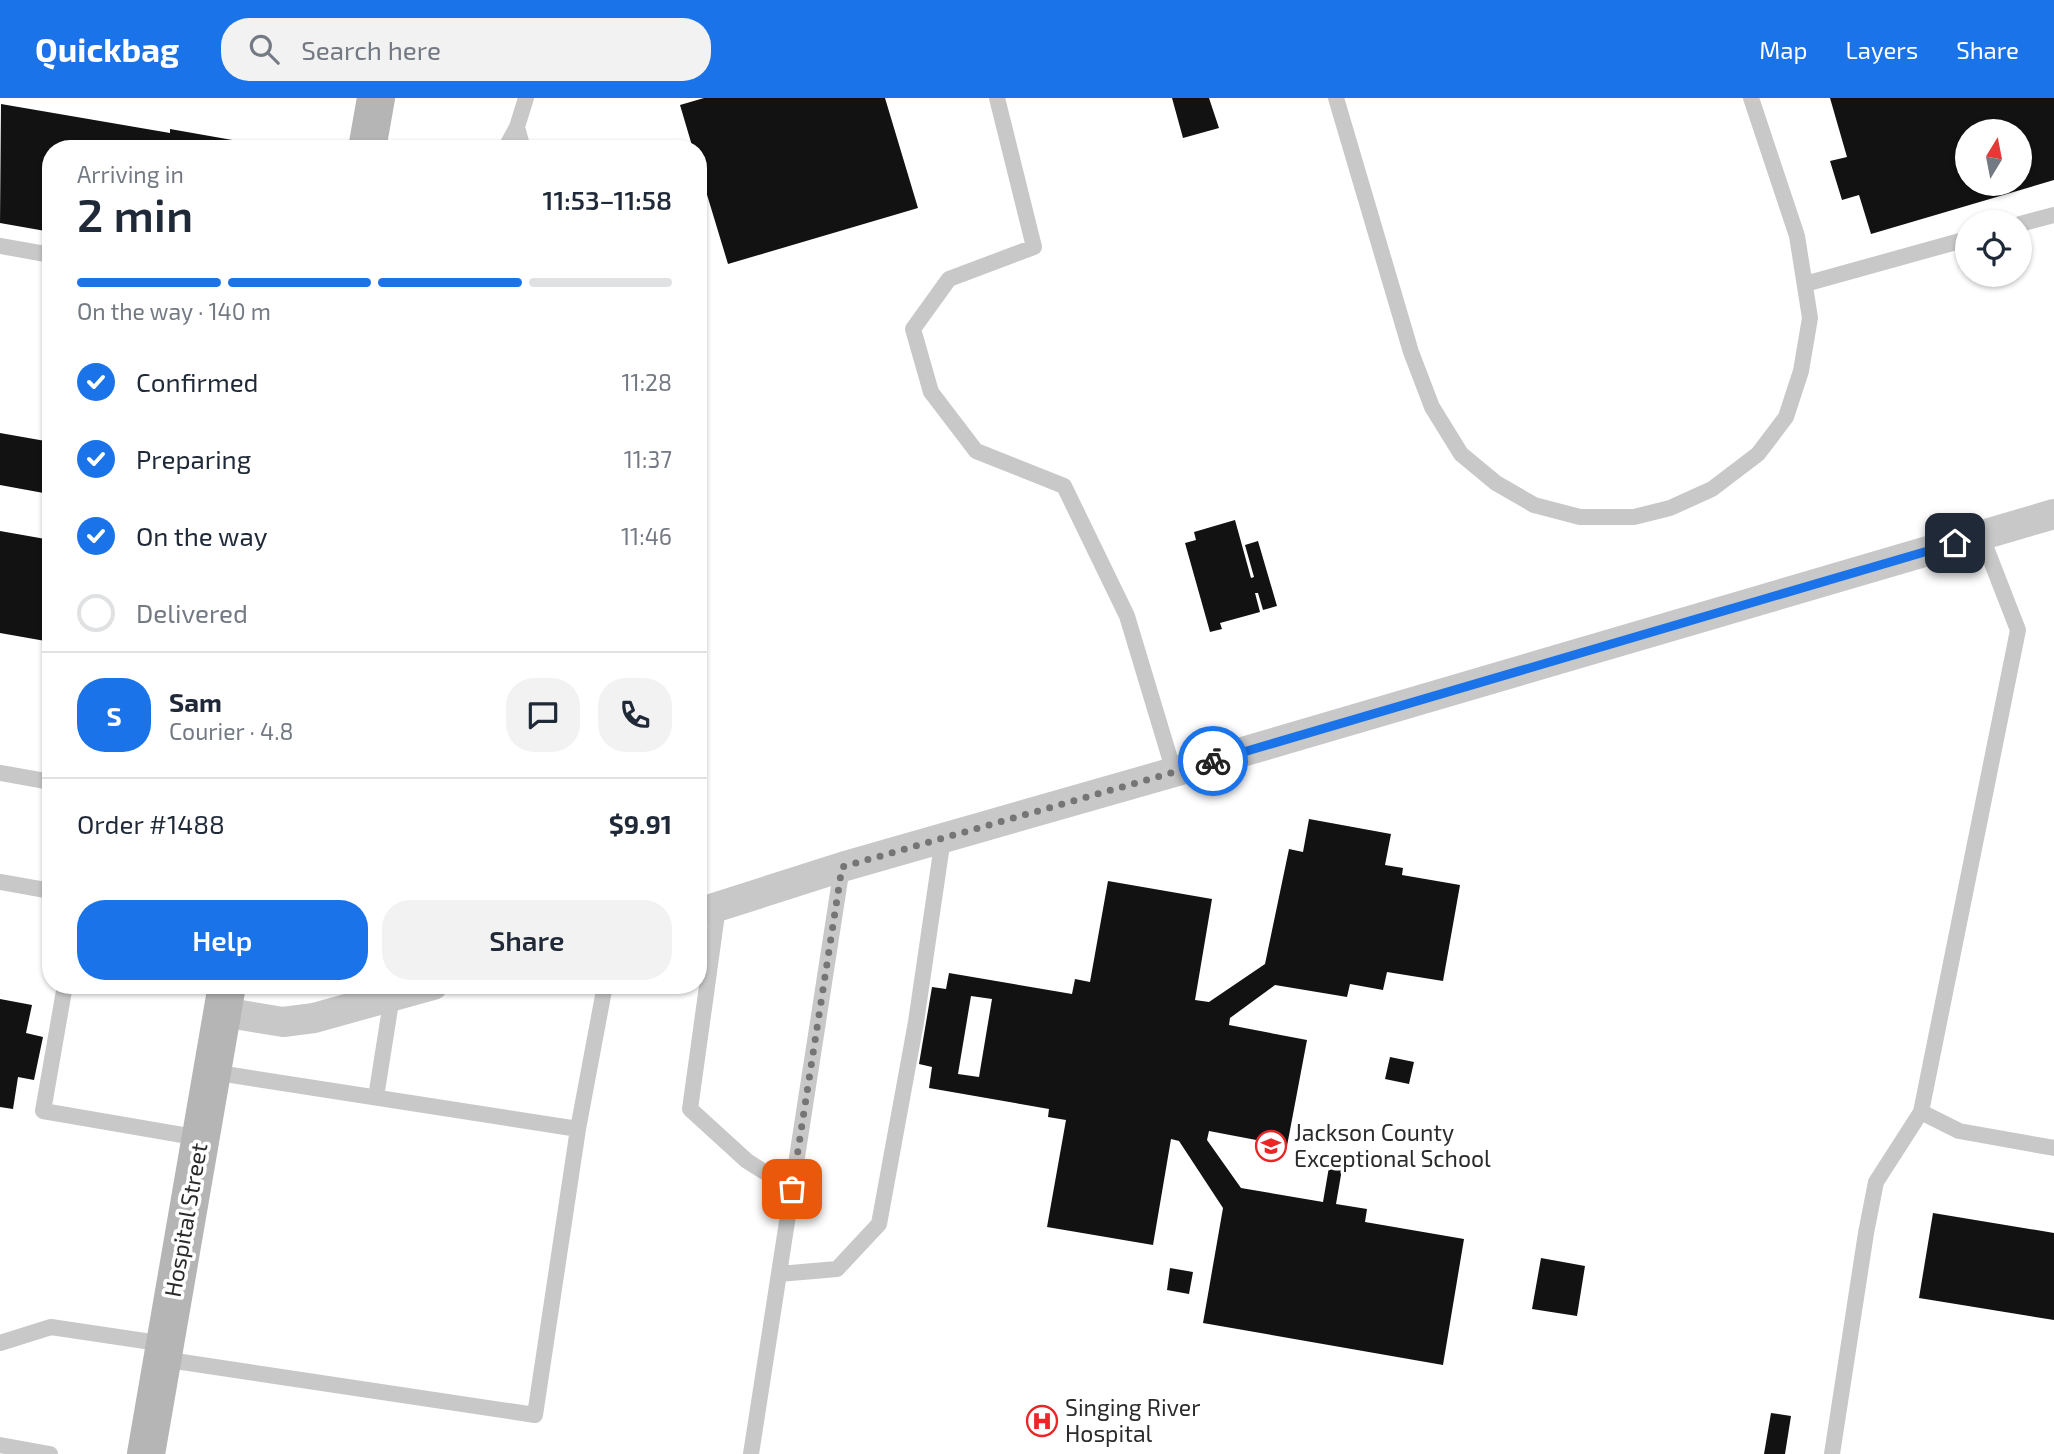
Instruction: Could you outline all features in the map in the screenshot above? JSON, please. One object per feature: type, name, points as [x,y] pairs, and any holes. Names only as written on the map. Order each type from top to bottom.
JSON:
[{"type":"street","points":[[369,140],[376,98]]},
{"type":"street","points":[[708,910],[842,867],[2054,514]]},
{"type":"street","points":[[224,998],[284,1022],[314,1018],[399,994]]},
{"type":"street","name":"Hospital Street","points":[[146,1454],[224,998]]},
{"type":"lane","points":[[510,140],[526,98]]},
{"type":"lane","points":[[997,98],[1034,247],[949,279],[913,329],[931,392],[976,451],[1064,486],[1127,616],[1174,772]]},
{"type":"lane","points":[[1336,98],[1411,352],[1432,407],[1461,454],[1496,483],[1534,505],[1580,517],[1634,517],[1670,508],[1712,489],[1758,454],[1786,417],[1801,371],[1810,318],[1797,236],[1751,98]]},
{"type":"lane","points":[[517,127],[521,140]]},
{"type":"lane","points":[[2032,221],[2054,215]]},
{"type":"lane","points":[[1805,284],[1955,242]]},
{"type":"lane","points":[[0,246],[42,253]]},
{"type":"lane","points":[[1832,1454],[1876,1182],[1921,1112],[2018,630],[1981,535]]},
{"type":"lane","points":[[0,773],[42,780]]},
{"type":"lane","points":[[779,1274],[837,1269],[880,1224],[916,1022],[943,838]]},
{"type":"lane","points":[[751,1454],[842,867]]},
{"type":"lane","points":[[0,882],[42,889]]},
{"type":"lane","points":[[63,994],[43,1111],[200,1138]]},
{"type":"lane","points":[[0,1343],[51,1326],[163,1352],[535,1415],[578,1129],[603,994]]},
{"type":"lane","points":[[700,994],[690,1110],[747,1161],[792,1189]]},
{"type":"lane","points":[[376,1097],[392,996]]},
{"type":"lane","points":[[212,1072],[578,1129]]},
{"type":"lane","points":[[1921,1112],[1959,1131],[2054,1148]]},
{"type":"lane","points":[[0,1445],[50,1454]]},
{"type":"building","points":[[704,98],[885,98],[918,208],[728,264],[707,195],[707,140],[690,140],[680,105]]},
{"type":"building","points":[[1172,98],[1209,98],[1219,128],[1183,138]]},
{"type":"building","points":[[1830,98],[2054,98],[2054,180],[2032,186],[2032,119],[1955,119],[1955,196],[2000,196],[1871,234],[1859,195],[1842,200],[1830,161],[1847,157]]},
{"type":"building","points":[[1,104],[170,133],[170,129],[232,140],[42,140],[42,230],[0,223]]},
{"type":"building","points":[[0,433],[42,440],[42,493],[0,485]]},
{"type":"building","points":[[1235,520],[1251,578],[1254,577],[1245,545],[1258,541],[1277,606],[1263,610],[1258,593],[1255,593],[1260,612],[1220,623],[1222,629],[1210,632],[1185,543],[1196,540],[1194,532]]},
{"type":"building","points":[[0,531],[42,538],[42,640],[0,633]]},
{"type":"building","points":[[1309,819],[1391,834],[1385,865],[1403,868],[1402,875],[1460,885],[1443,981],[1387,972],[1383,990],[1350,984],[1347,997],[1275,985],[1230,1018],[1229,1025],[1307,1040],[1287,1146],[1209,1131],[1207,1140],[1241,1188],[1323,1202],[1329,1167],[1342,1169],[1336,1204],[1367,1209],[1365,1222],[1464,1239],[1443,1365],[1203,1323],[1223,1208],[1179,1141],[1171,1139],[1153,1245],[1047,1227],[1066,1120],[1048,1117],[1049,1109],[929,1088],[932,1067],[919,1064],[932,987],[946,989],[949,973],[1072,994],[1075,979],[1090,982],[1108,881],[1212,899],[1195,1000],[1209,1002],[1265,964],[1289,849],[1303,852]],"holes":[[[971,996],[992,999],[979,1077],[958,1074]]]},
{"type":"building","points":[[0,999],[32,1005],[26,1033],[43,1037],[34,1080],[18,1077],[13,1109],[0,1107]]},
{"type":"building","points":[[1390,1057],[1414,1062],[1409,1084],[1385,1079]]},
{"type":"building","points":[[1933,1213],[2054,1233],[2054,1320],[1919,1298]]},
{"type":"building","points":[[1541,1258],[1585,1266],[1577,1316],[1532,1309]]},
{"type":"building","points":[[1170,1268],[1193,1272],[1189,1294],[1167,1290]]},
{"type":"building","points":[[1771,1413],[1791,1416],[1785,1454],[1764,1454]]},
{"type":"way so far","points":[[792,1189],[842,867],[1213,761]]},
{"type":"place","name":"Jackson County Exceptional School","points":[[1271,1146]]},
{"type":"place","name":"Singing River Hospital","points":[[1042,1421]]},
{"type":"route","points":[[1213,761],[1955,543]]}]
